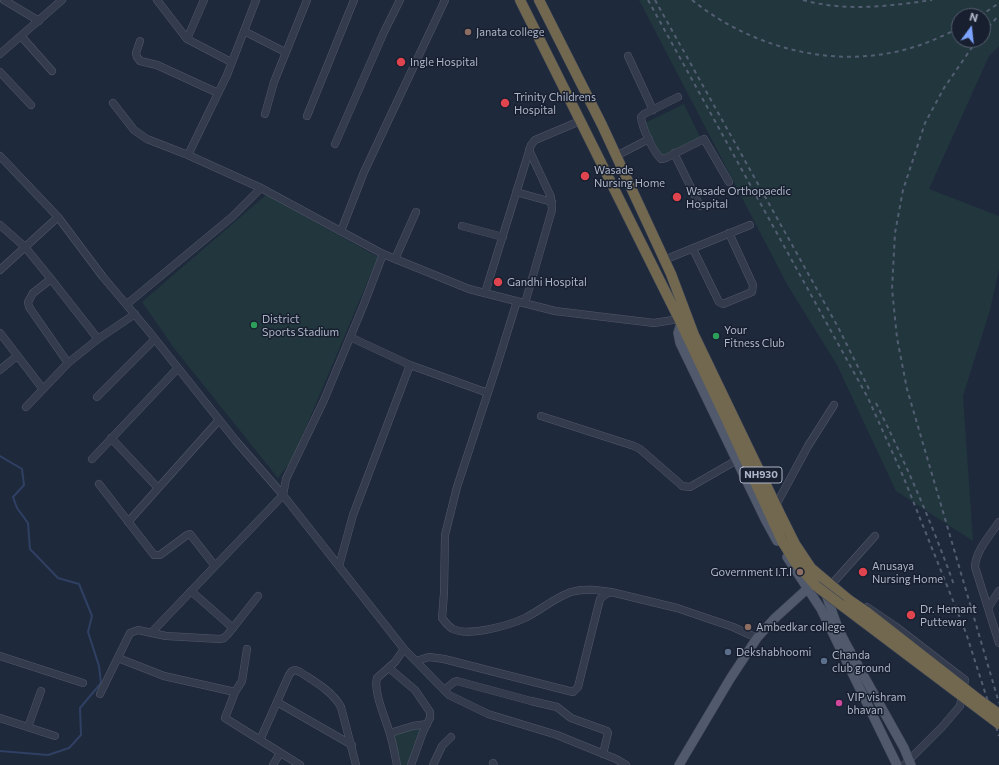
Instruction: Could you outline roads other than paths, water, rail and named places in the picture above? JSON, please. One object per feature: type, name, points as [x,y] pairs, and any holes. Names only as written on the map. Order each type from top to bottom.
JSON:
[{"type":"highway","name":"NH930","points":[[521,0],[680,321],[782,541],[794,562],[816,586],[999,724]]},
{"type":"highway","name":"NH930","points":[[539,0],[602,124],[664,260],[694,335],[795,544],[811,568],[819,575],[978,700],[999,714]]},
{"type":"main road","points":[[680,321],[678,333],[680,343],[765,519],[786,556],[821,609],[897,765]]},
{"type":"main road","points":[[819,575],[838,628],[904,748],[908,763]]},
{"type":"main road","points":[[679,765],[730,679],[757,638],[774,619],[807,589]]},
{"type":"street","points":[[4,0],[39,21]]},
{"type":"street","points":[[0,54],[62,0]]},
{"type":"street","points":[[157,0],[187,38],[232,62]]},
{"type":"street","points":[[187,38],[204,0]]},
{"type":"street","points":[[188,155],[232,62],[256,0]]},
{"type":"street","points":[[265,114],[274,82],[285,52],[307,0]]},
{"type":"street","points":[[307,116],[354,0]]},
{"type":"street","points":[[335,144],[384,32],[400,0]]},
{"type":"street","points":[[341,231],[364,172],[445,0]]},
{"type":"street","points":[[244,31],[285,52]]},
{"type":"street","points":[[21,36],[52,70]]},
{"type":"street","points":[[140,40],[136,53],[140,61],[157,65],[218,93]]},
{"type":"street","points":[[628,56],[653,110]]},
{"type":"street","points":[[0,72],[31,104]]},
{"type":"street","points":[[678,97],[644,114],[641,117],[649,139],[658,156],[661,158],[666,158],[704,139],[729,182]]},
{"type":"street","points":[[113,103],[134,130],[147,139],[188,155],[261,188],[383,254],[469,289],[555,311],[654,322],[680,321]]},
{"type":"street","points":[[485,293],[529,150],[535,140],[580,121]]},
{"type":"street","points":[[616,156],[649,139]]},
{"type":"street","points":[[525,303],[551,214],[552,202],[529,150]]},
{"type":"street","points":[[674,154],[700,206]]},
{"type":"street","points":[[0,156],[58,217],[103,276],[219,420],[283,496],[404,649],[449,695],[488,714],[557,735],[626,765]]},
{"type":"street","points":[[127,304],[232,217],[261,188]]},
{"type":"street","points":[[516,192],[552,202]]},
{"type":"street","points":[[396,259],[416,212]]},
{"type":"street","points":[[0,270],[58,217]]},
{"type":"street","points":[[0,225],[25,248],[52,279],[98,339]]},
{"type":"street","points":[[664,260],[750,225]]},
{"type":"street","points":[[462,226],[503,237]]},
{"type":"street","points":[[693,249],[719,302],[723,304],[752,292],[753,285],[729,233]]},
{"type":"street","points":[[151,633],[283,496],[286,479],[324,400],[383,254]]},
{"type":"street","points":[[52,279],[33,293],[28,302],[29,307],[68,363]]},
{"type":"street","points":[[516,301],[488,393],[457,486],[445,535],[442,618],[453,629],[466,632],[492,629],[526,618],[548,603],[572,592],[591,589],[611,592],[677,608],[734,627],[757,638]]},
{"type":"street","points":[[26,407],[68,363],[98,339],[135,314]]},
{"type":"street","points":[[0,333],[43,389]]},
{"type":"street","points":[[350,337],[410,364],[488,393]]},
{"type":"street","points":[[97,397],[155,339]]},
{"type":"street","points":[[0,370],[17,356]]},
{"type":"street","points":[[339,566],[353,515],[410,364]]},
{"type":"street","points":[[92,458],[178,368]]},
{"type":"street","points":[[776,505],[808,446],[834,405]]},
{"type":"street","points":[[541,416],[634,446],[640,449],[680,483],[687,487],[690,487],[737,460]]},
{"type":"street","points":[[128,522],[219,420]]},
{"type":"street","points":[[111,438],[158,488]]},
{"type":"street","points":[[99,484],[152,553],[160,555],[187,534],[192,535],[215,566]]},
{"type":"street","points":[[999,522],[975,561],[975,567],[999,643]]},
{"type":"street","points":[[875,536],[835,588],[872,610],[895,626],[965,680],[960,706],[908,763]]},
{"type":"street","points":[[191,591],[233,628]]},
{"type":"street","points":[[988,608],[999,591]]},
{"type":"street","points":[[416,661],[429,657],[444,659],[573,692],[578,687],[600,599],[611,592]]},
{"type":"street","points":[[100,694],[130,633],[138,630],[166,636],[224,638],[258,596]]},
{"type":"street","points":[[247,649],[242,681],[235,692],[225,718],[300,765]]},
{"type":"street","points":[[397,765],[390,733],[377,692],[376,682],[377,678],[389,668],[404,649]]},
{"type":"street","points":[[0,656],[83,683]]},
{"type":"street","points":[[118,658],[164,676],[235,692]]},
{"type":"street","points":[[389,668],[408,683],[430,712],[430,718],[411,765]]},
{"type":"street","points":[[260,740],[292,670],[297,670],[336,698],[342,707],[356,765]]},
{"type":"street","points":[[444,690],[457,681],[557,707],[571,718],[607,731],[608,733],[603,754]]},
{"type":"street","points":[[28,728],[41,691]]},
{"type":"street","points":[[277,702],[352,745]]},
{"type":"street","points":[[0,718],[55,736]]},
{"type":"street","points":[[390,733],[413,726],[427,724]]},
{"type":"street","points":[[434,765],[442,746],[451,737]]},
{"type":"street","points":[[273,765],[280,753]]},
{"type":"waterway","points":[[0,456],[22,469],[24,485],[13,497],[17,508],[28,523],[30,549],[58,578],[79,584],[92,616],[88,632],[99,666],[101,683],[80,708],[81,735],[69,748],[48,755],[0,751]]},
{"type":"railway","points":[[648,0],[868,398],[903,476],[966,633],[999,736]]},
{"type":"railway","points":[[655,0],[838,327],[870,391]]},
{"type":"railway","points":[[692,0],[716,17],[769,43],[797,51],[826,56],[856,57],[885,54],[920,45],[951,32]]},
{"type":"railway","points":[[803,0],[819,4],[851,7],[884,6],[932,0]]},
{"type":"railway","points":[[991,8],[999,3]]},
{"type":"railway","points":[[991,24],[999,15]]},
{"type":"railway","points":[[972,48],[944,88],[925,123],[903,190],[895,233],[892,289],[897,338],[907,389],[999,703]]},
{"type":"railway","points":[[876,403],[918,493],[954,585]]},
{"type":"place","name":"Janata college","points":[[468,32]]},
{"type":"place","name":"Ingle Hospital","points":[[401,62]]},
{"type":"place","name":"Trinity Childrens Hospital","points":[[505,103]]},
{"type":"place","name":"Wasade Nursing Home","points":[[585,176]]},
{"type":"place","name":"Wasade Orthopaedic Hospital","points":[[677,197]]},
{"type":"place","name":"Gandhi Hospital","points":[[498,282]]},
{"type":"place","name":"District Sports Stadium","points":[[254,325]]},
{"type":"place","name":"Your Fitness Club","points":[[716,336]]},
{"type":"place","name":"Government I.T.I","points":[[800,572]]},
{"type":"place","name":"Anusaya Nursing Home","points":[[863,572]]},
{"type":"place","name":"Dr. Hemant Puttewar","points":[[911,615]]},
{"type":"place","name":"Ambedkar college","points":[[748,627]]},
{"type":"place","name":"Dekshabhoomi","points":[[728,652]]},
{"type":"place","name":"Chanda club ground","points":[[824,661]]},
{"type":"place","name":"VIP vishram bhavan","points":[[839,703]]}]
